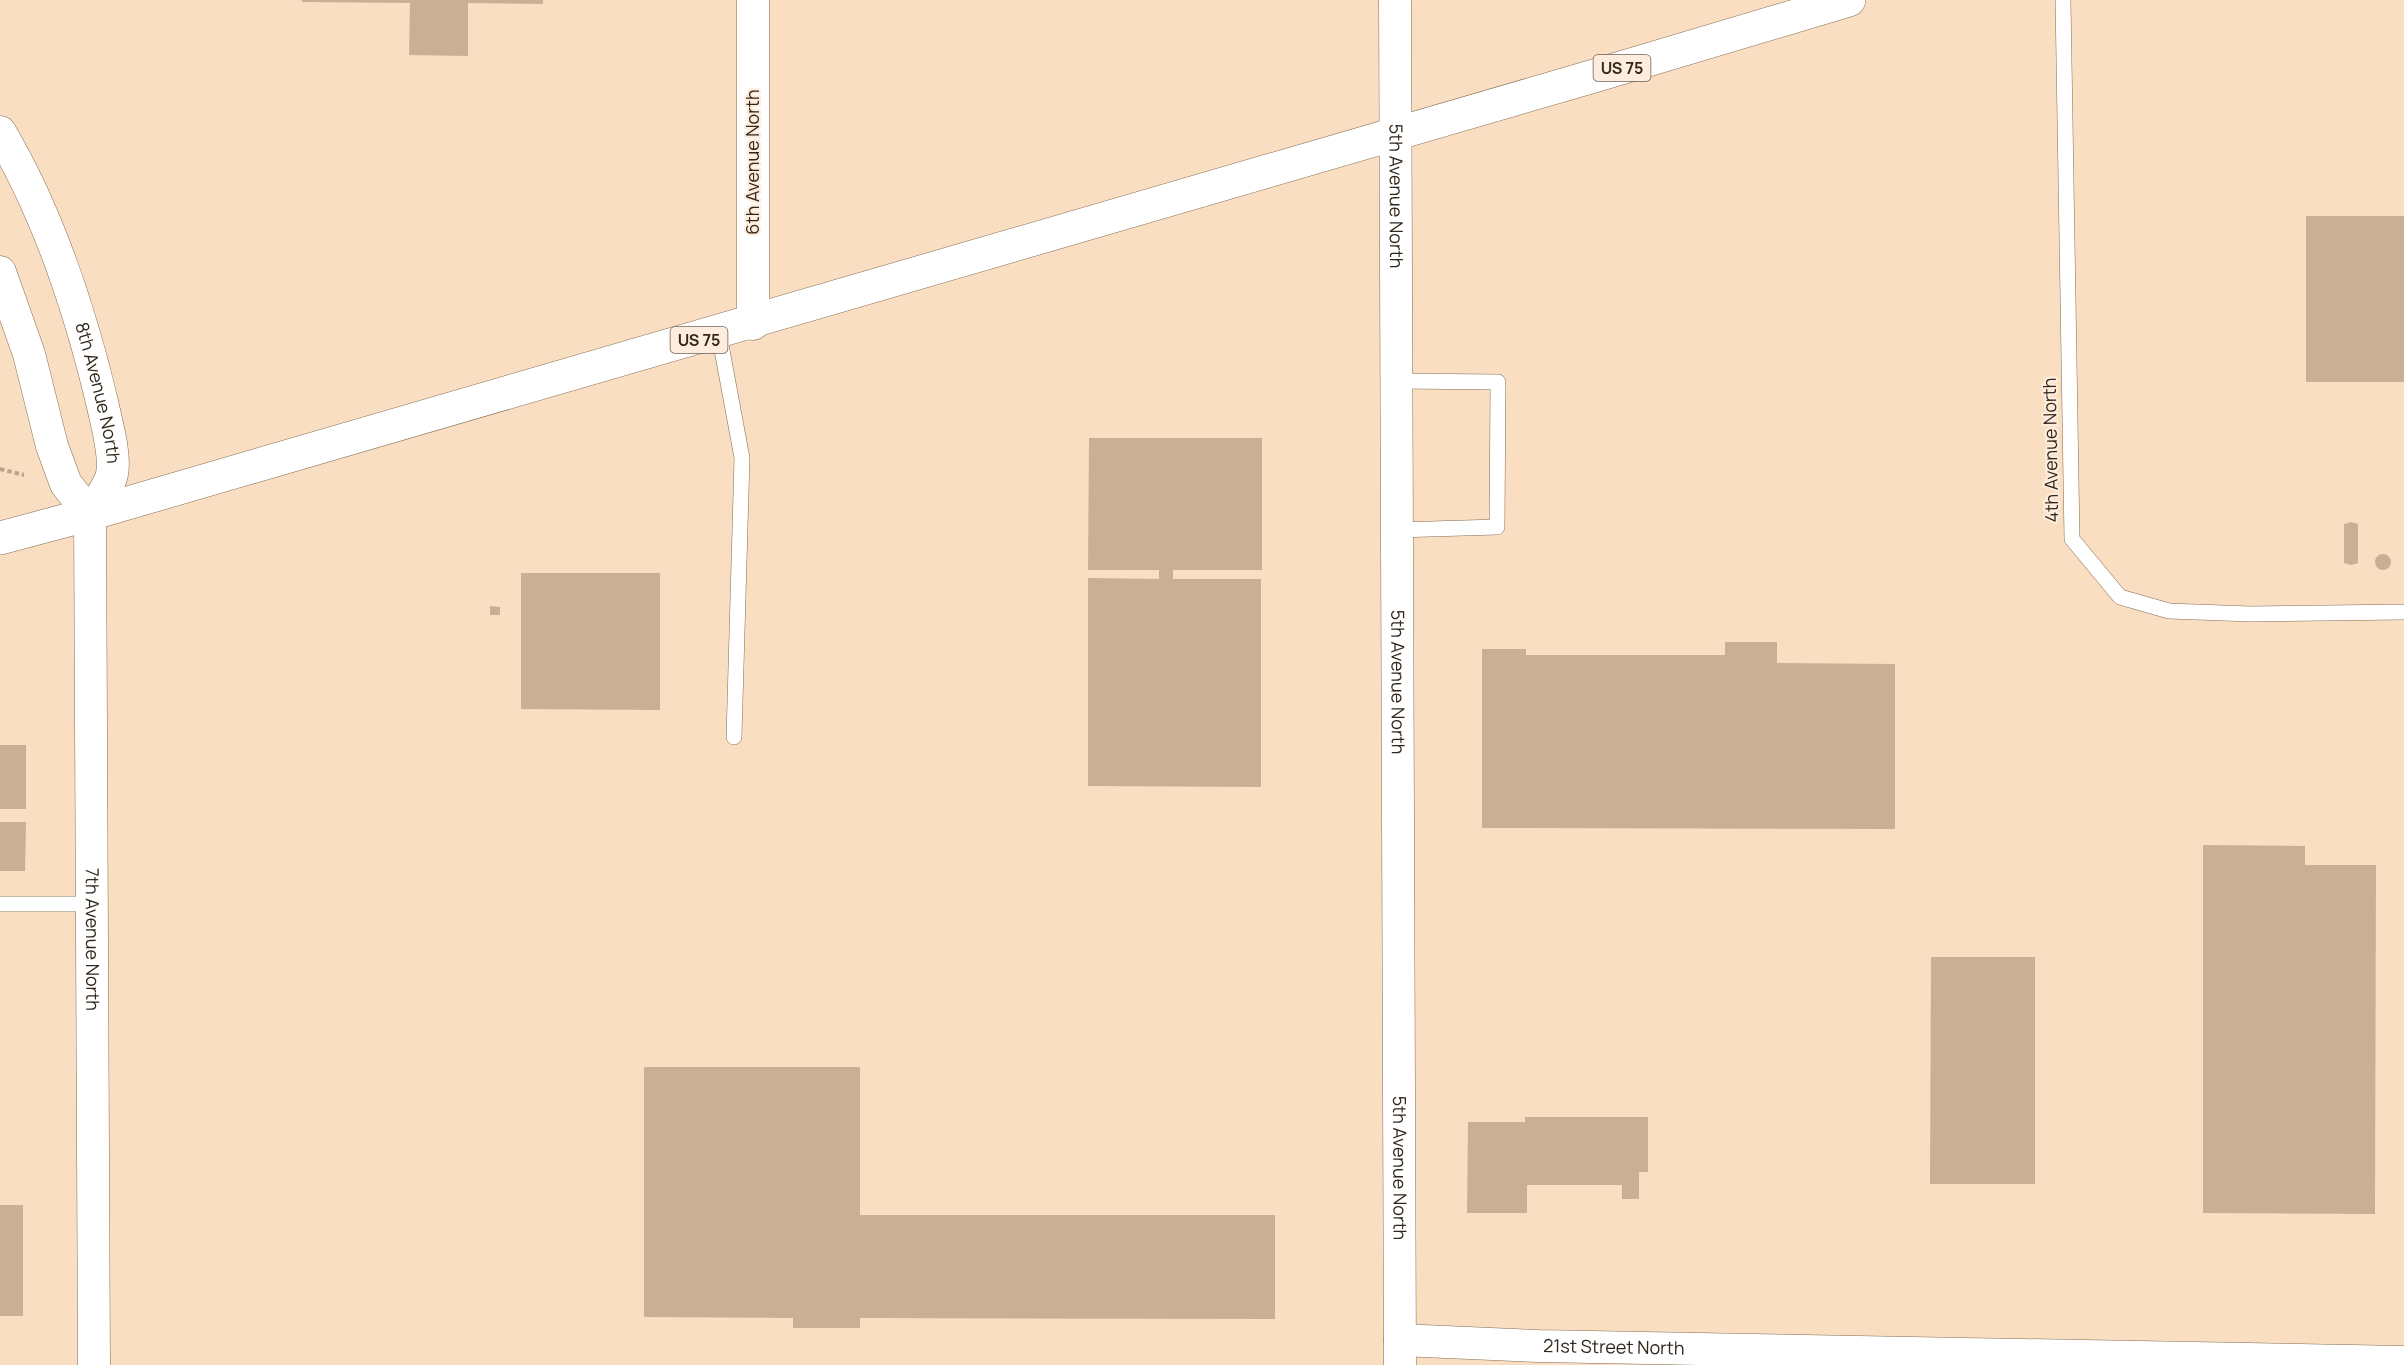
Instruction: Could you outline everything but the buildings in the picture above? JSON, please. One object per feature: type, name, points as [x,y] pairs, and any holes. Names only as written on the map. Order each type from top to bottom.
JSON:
[{"type":"main road","name":"US 75","points":[[0,538],[719,334],[1849,0]]},
{"type":"street","name":"6th Avenue North","points":[[753,0],[753,324]]},
{"type":"street","name":"5th Avenue North","points":[[1395,0],[1400,1353]]},
{"type":"street","name":"8th Avenue North","points":[[0,132],[14,155],[53,245],[86,336],[110,437],[112,474],[90,514]]},
{"type":"street","points":[[0,272],[29,354],[52,446],[66,484],[90,514]]},
{"type":"street","name":"7th Avenue North","points":[[90,514],[94,1365]]},
{"type":"street","name":"21st Street North","points":[[1400,1353],[1574,1347],[2404,1362]]},
{"type":"lane","name":"4th Avenue North","points":[[2063,0],[2072,538],[2120,597],[2169,611],[2250,614],[2404,612]]},
{"type":"lane","points":[[719,334],[742,458],[734,737]]},
{"type":"lane","points":[[1396,381],[1498,382],[1497,527],[1397,530]]},
{"type":"lane","points":[[0,904],[92,904]]}]
